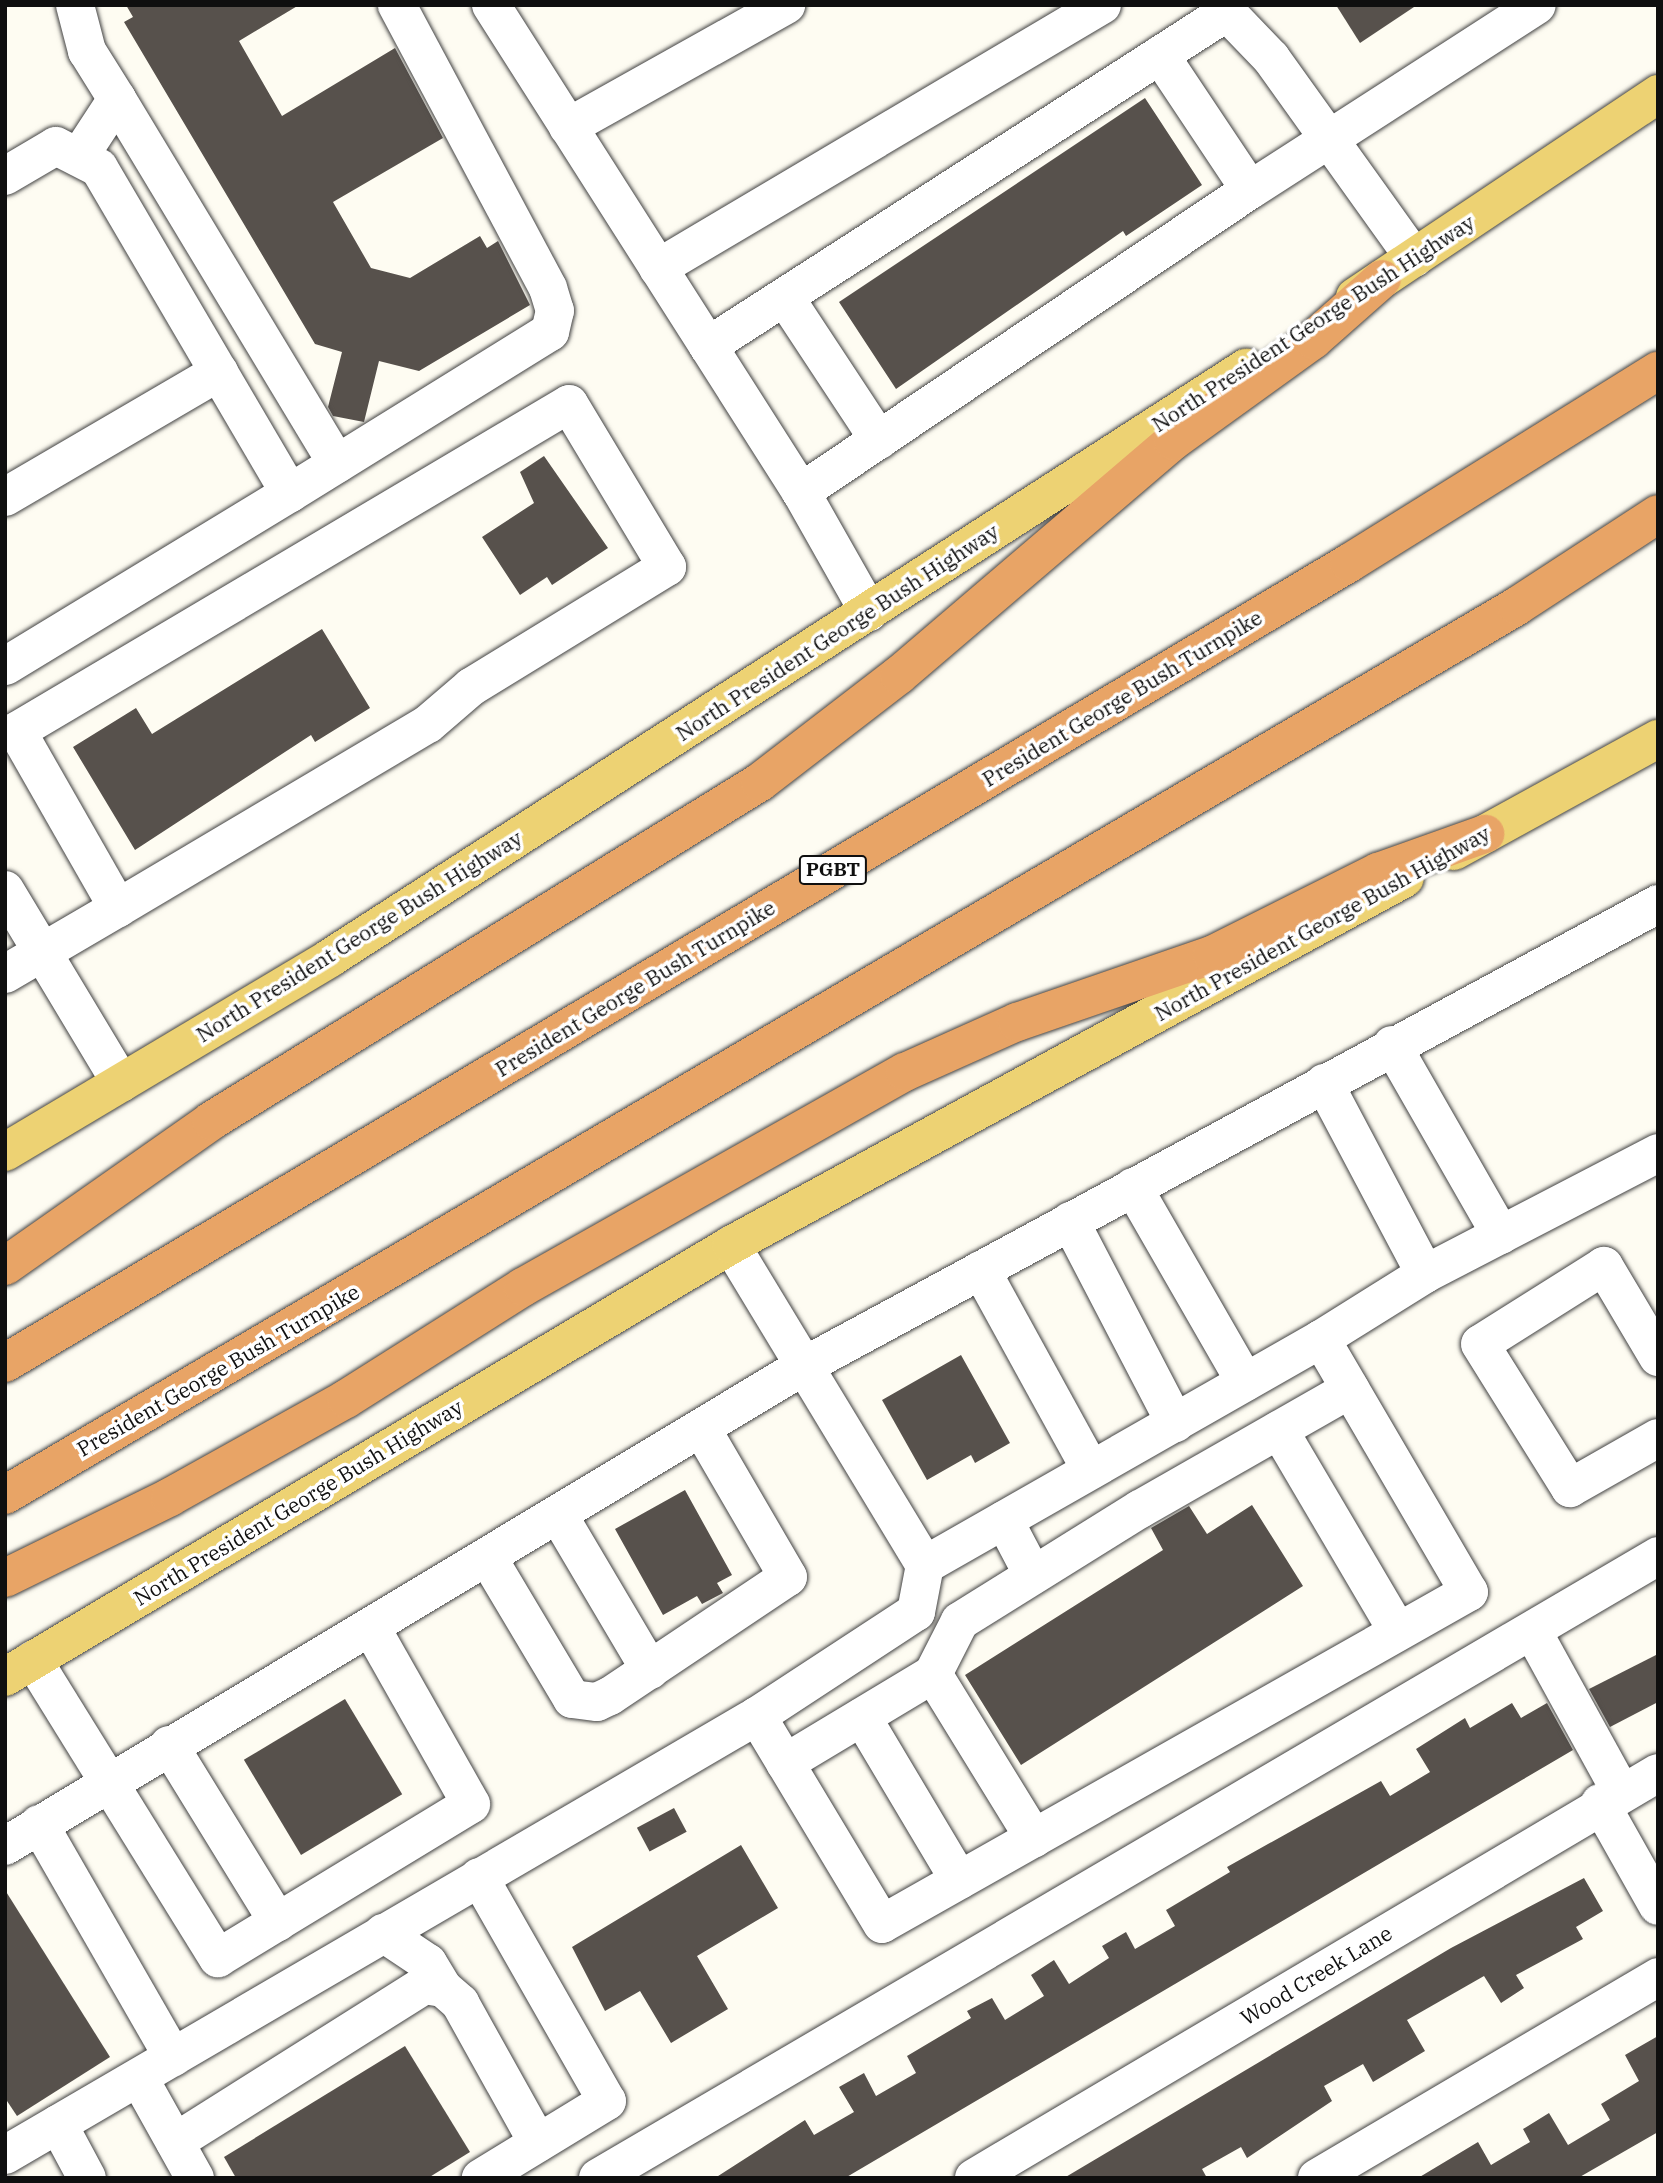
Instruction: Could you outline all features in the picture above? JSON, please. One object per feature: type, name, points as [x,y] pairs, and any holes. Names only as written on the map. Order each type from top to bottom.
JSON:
[{"type":"highway","points":[[5,1266],[211,1121],[760,782],[900,675],[1173,441],[1313,340],[1382,279]]},
{"type":"highway","name":"President George Bush Turnpike","points":[[5,1363],[1349,563],[1658,371]]},
{"type":"highway","name":"President George Bush Turnpike","points":[[5,1495],[1505,613],[1658,513]]},
{"type":"highway","points":[[5,1578],[170,1497],[323,1412],[523,1287],[905,1072],[1017,1022],[1212,955],[1378,872],[1485,834]]},
{"type":"main road","name":"North President George Bush Highway","points":[[5,1152],[330,958],[1382,279],[1658,94]]},
{"type":"main road","name":"North President George Bush Highway","points":[[19,1668],[731,1245],[1658,739]]},
{"type":"street","points":[[75,5],[87,51],[337,464]]},
{"type":"street","points":[[5,666],[290,494],[550,332],[555,311],[548,288],[397,5]]},
{"type":"street","points":[[491,5],[801,492],[869,612]]},
{"type":"street","points":[[568,127],[786,5]]},
{"type":"street","points":[[658,268],[1102,5]]},
{"type":"street","points":[[801,492],[1250,190],[1332,142],[1537,5]]},
{"type":"street","points":[[708,346],[786,299],[1160,55],[1224,9],[1271,58],[1414,258]]},
{"type":"street","points":[[1160,55],[1250,190]]},
{"type":"street","points":[[79,157],[117,99]]},
{"type":"street","points":[[5,176],[55,146],[99,168],[290,494]]},
{"type":"street","points":[[786,299],[879,440]]},
{"type":"street","points":[[5,496],[219,372]]},
{"type":"street","points":[[5,974],[42,951],[118,908],[428,724],[471,687],[667,566],[569,404],[17,731],[118,908]]},
{"type":"street","points":[[5,890],[121,1083]]},
{"type":"street","points":[[5,1846],[110,1780],[559,1516],[804,1366],[1392,1045],[1658,904]]},
{"type":"street","points":[[1392,1045],[1501,1235]]},
{"type":"street","points":[[1324,1083],[1425,1275]]},
{"type":"street","points":[[925,1565],[1321,1339],[1425,1275],[1658,1153]]},
{"type":"street","points":[[1133,1187],[1245,1382]]},
{"type":"street","points":[[1070,1221],[1175,1423]]},
{"type":"street","points":[[5,2155],[757,1716],[916,1612],[925,1565],[731,1245]]},
{"type":"street","points":[[1658,1357],[1604,1266],[1480,1344],[1570,1488],[1658,1438]]},
{"type":"street","points":[[981,1269],[1091,1470]]},
{"type":"street","points":[[757,1716],[882,1924],[1469,1592],[1321,1339]]},
{"type":"street","points":[[785,1763],[933,1674],[960,1621],[1350,1389]]},
{"type":"street","points":[[488,1558],[572,1699],[597,1702],[650,1670],[788,1577],[702,1429]]},
{"type":"street","points":[[1279,1430],[1398,1632]]},
{"type":"street","points":[[559,1516],[650,1670]]},
{"type":"street","points":[[1004,1520],[1034,1575]]},
{"type":"street","points":[[598,2178],[1533,1632],[1658,1556]]},
{"type":"street","points":[[218,1958],[471,1804],[371,1627]]},
{"type":"street","points":[[1533,1632],[1658,1906]]},
{"type":"street","points":[[19,1668],[110,1780],[248,2011]]},
{"type":"street","points":[[933,1674],[1034,1838]]},
{"type":"street","points":[[862,1717],[959,1880]]},
{"type":"street","points":[[169,1745],[278,1922]]},
{"type":"street","name":"Wood Creek Lane","points":[[974,2178],[1610,1798],[1658,1773]]},
{"type":"street","points":[[39,1824],[173,2057]]},
{"type":"street","points":[[479,1877],[607,2101],[481,2178]]},
{"type":"street","points":[[383,1933],[428,1963],[443,1988],[460,2003],[538,2143]]},
{"type":"street","points":[[1317,2178],[1658,1977]]},
{"type":"street","points":[[175,2142],[424,1985],[443,1988]]},
{"type":"street","points":[[139,2078],[195,2178]]},
{"type":"street","points":[[58,2124],[87,2178]]},
{"type":"building","points":[[126,5],[299,5],[239,41],[282,116],[395,48],[443,138],[333,202],[371,268],[410,278],[480,236],[487,248],[498,241],[530,305],[419,371],[379,361],[364,422],[333,416],[328,407],[342,352],[315,344],[124,22],[133,17]]},
{"type":"building","points":[[1336,5],[1417,5],[1360,43]]},
{"type":"building","points":[[1145,98],[1202,185],[1126,236],[1123,231],[896,389],[839,302]]},
{"type":"building","points":[[544,456],[608,548],[552,585],[547,577],[520,595],[482,537],[534,503],[520,472]]},
{"type":"building","points":[[322,629],[370,708],[315,742],[311,735],[135,850],[73,747],[136,708],[152,734]]},
{"type":"building","points":[[961,1355],[1010,1443],[975,1463],[971,1455],[927,1480],[882,1400]]},
{"type":"building","points":[[685,1490],[732,1575],[717,1583],[723,1593],[702,1604],[697,1596],[663,1615],[615,1529]]},
{"type":"building","points":[[1252,1505],[1303,1586],[1021,1765],[965,1675],[1163,1550],[1151,1528],[1189,1506],[1207,1534]]},
{"type":"building","points":[[1658,1654],[1658,1702],[1610,1727],[1589,1689]]},
{"type":"building","points":[[345,1699],[402,1794],[301,1855],[244,1760]]},
{"type":"building","points":[[1512,1703],[1521,1718],[1547,1703],[1573,1750],[845,2178],[715,2178],[805,2120],[814,2135],[854,2112],[839,2087],[864,2073],[876,2096],[916,2073],[907,2056],[971,2018],[967,2011],[992,1998],[1005,2020],[1044,1996],[1031,1975],[1054,1960],[1069,1984],[1109,1958],[1102,1946],[1126,1932],[1135,1949],[1175,1926],[1166,1910],[1230,1872],[1227,1867],[1381,1781],[1390,1796],[1430,1772],[1416,1749],[1465,1718],[1470,1728]]},
{"type":"building","points":[[674,1808],[687,1832],[650,1852],[637,1828]]},
{"type":"building","points":[[741,1845],[778,1908],[697,1956],[728,2009],[671,2043],[640,1991],[605,2011],[572,1947]]},
{"type":"building","points":[[1584,1878],[1603,1911],[1576,1927],[1583,1939],[1516,1975],[1524,1988],[1501,2003],[1484,1976],[1407,2020],[1425,2051],[1373,2082],[1363,2064],[1324,2086],[1332,2101],[1247,2158],[1241,2147],[1202,2169],[1207,2178],[1064,2178],[1451,1948]]},
{"type":"building","points":[[5,1890],[110,2057],[17,2116],[5,2098]]},
{"type":"building","points":[[1658,2036],[1658,2132],[1578,2178],[1418,2178],[1478,2142],[1491,2165],[1530,2142],[1523,2129],[1549,2113],[1568,2145],[1610,2120],[1601,2104],[1639,2081],[1625,2055]]},
{"type":"building","points":[[405,2046],[470,2152],[428,2178],[236,2178],[224,2157]]}]
